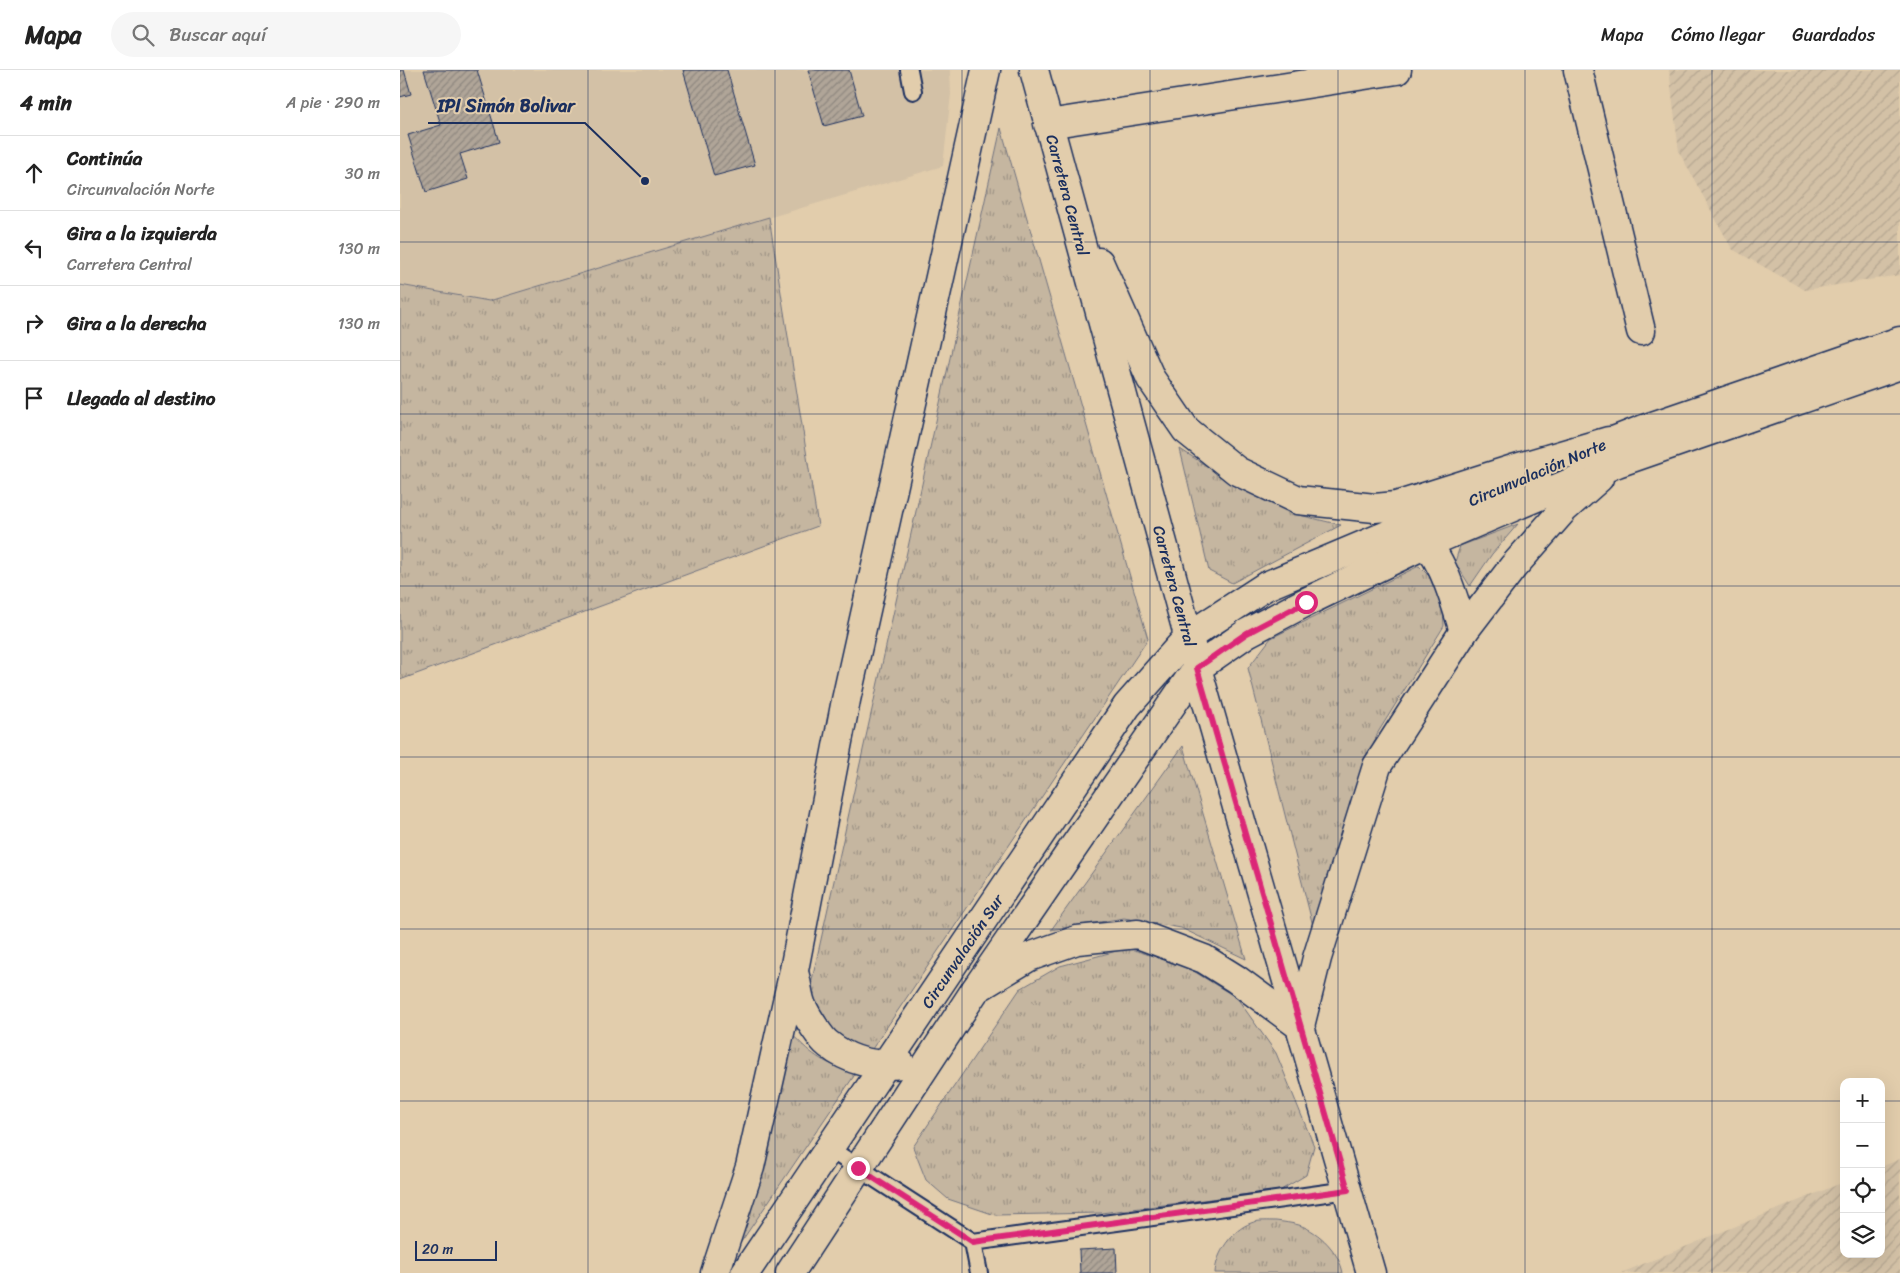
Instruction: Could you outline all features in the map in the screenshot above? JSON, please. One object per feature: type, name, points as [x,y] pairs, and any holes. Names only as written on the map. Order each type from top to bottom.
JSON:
[{"type":"main road","points":[[715,1273],[750,1167],[794,970],[846,700],[986,70]]},
{"type":"main road","name":"Carretera Central","points":[[1034,70],[1188,636],[1371,1273]]},
{"type":"main road","points":[[1048,124],[1397,70]]},
{"type":"main road","points":[[1578,70],[1641,331]]},
{"type":"main road","points":[[1068,196],[1117,299],[1151,379],[1186,430],[1237,471],[1298,500],[1375,508],[1396,506],[1613,452]]},
{"type":"main road","name":"Circunvalación Norte","points":[[1188,636],[1266,586],[1416,535],[1613,452],[1900,341]]},
{"type":"main road","name":"Circunvalación Norte","points":[[1613,452],[1900,365]]},
{"type":"main road","points":[[976,989],[1029,957],[1076,940],[1138,934],[1204,959],[1236,979],[1300,1026],[1317,958],[1377,766],[1464,630],[1513,567],[1613,452]]},
{"type":"main road","points":[[1416,535],[1439,562],[1464,630]]},
{"type":"main road","name":"Circunvalación Norte","points":[[1197,668],[1247,633],[1306,602],[1416,535]]},
{"type":"main road","name":"Circunvalación Sur","points":[[745,1273],[1126,706],[1188,636]]},
{"type":"main road","name":"Circunvalación Sur","points":[[790,1273],[976,989],[1197,668]]},
{"type":"main road","points":[[794,970],[803,1008],[827,1044],[857,1060],[885,1066],[929,1060]]},
{"type":"lane","points":[[908,70],[913,92]]},
{"type":"lane","points":[[828,1148],[973,1242],[1348,1190]]},
{"type":"lane","points":[[973,1242],[979,1273]]},
{"type":"shaded area","points":[[400,70],[950,70],[951,94],[943,166],[489,301],[400,285]]},
{"type":"shaded area","points":[[1669,70],[1900,70],[1900,275],[1805,290],[1732,249],[1679,152]]},
{"type":"shaded area","points":[[1900,1159],[1900,1273],[1621,1273],[1840,1184],[1840,1258],[1885,1258],[1885,1165]]},
{"type":"green space","points":[[1001,128],[1148,639],[870,1052],[843,1042],[814,1011],[810,989]]},
{"type":"green space","points":[[769,217],[818,526],[400,680],[400,285],[489,301]]},
{"type":"green space","points":[[1180,449],[1246,491],[1291,513],[1341,525],[1232,583],[1209,571]]},
{"type":"green space","points":[[1518,524],[1492,554],[1470,586],[1455,562],[1460,546]]},
{"type":"green space","points":[[1419,566],[1437,584],[1443,608],[1444,626],[1377,734],[1313,926],[1248,668],[1271,638]]},
{"type":"green space","points":[[1183,746],[1246,959],[1181,928],[1124,918],[1051,930]]},
{"type":"green space","points":[[1128,948],[1187,967],[1237,998],[1276,1053],[1314,1146],[1306,1175],[1281,1190],[1101,1213],[995,1215],[948,1199],[926,1180],[913,1147],[1020,989],[1060,966]]},
{"type":"green space","points":[[791,1033],[820,1059],[856,1073],[737,1248]]},
{"type":"green space","points":[[1276,1221],[1299,1225],[1314,1232],[1333,1250],[1343,1273],[1215,1273],[1222,1250],[1238,1231],[1254,1222]]},
{"type":"building","points":[[400,70],[404,70],[411,94],[400,97]]},
{"type":"building","points":[[424,70],[477,70],[499,142],[460,154],[468,179],[426,192],[408,135],[441,125]]},
{"type":"building","points":[[683,70],[727,70],[755,165],[714,176]]},
{"type":"building","points":[[808,70],[849,70],[862,116],[824,126]]},
{"type":"building","points":[[1116,1248],[1117,1273],[1080,1273],[1079,1250]]},
{"type":"place","name":"IPI Simón Bolivar","points":[[645,181]]},
{"type":"route","points":[[858,1168],[973,1242],[1348,1190],[1197,668],[1247,633],[1306,602]]}]
